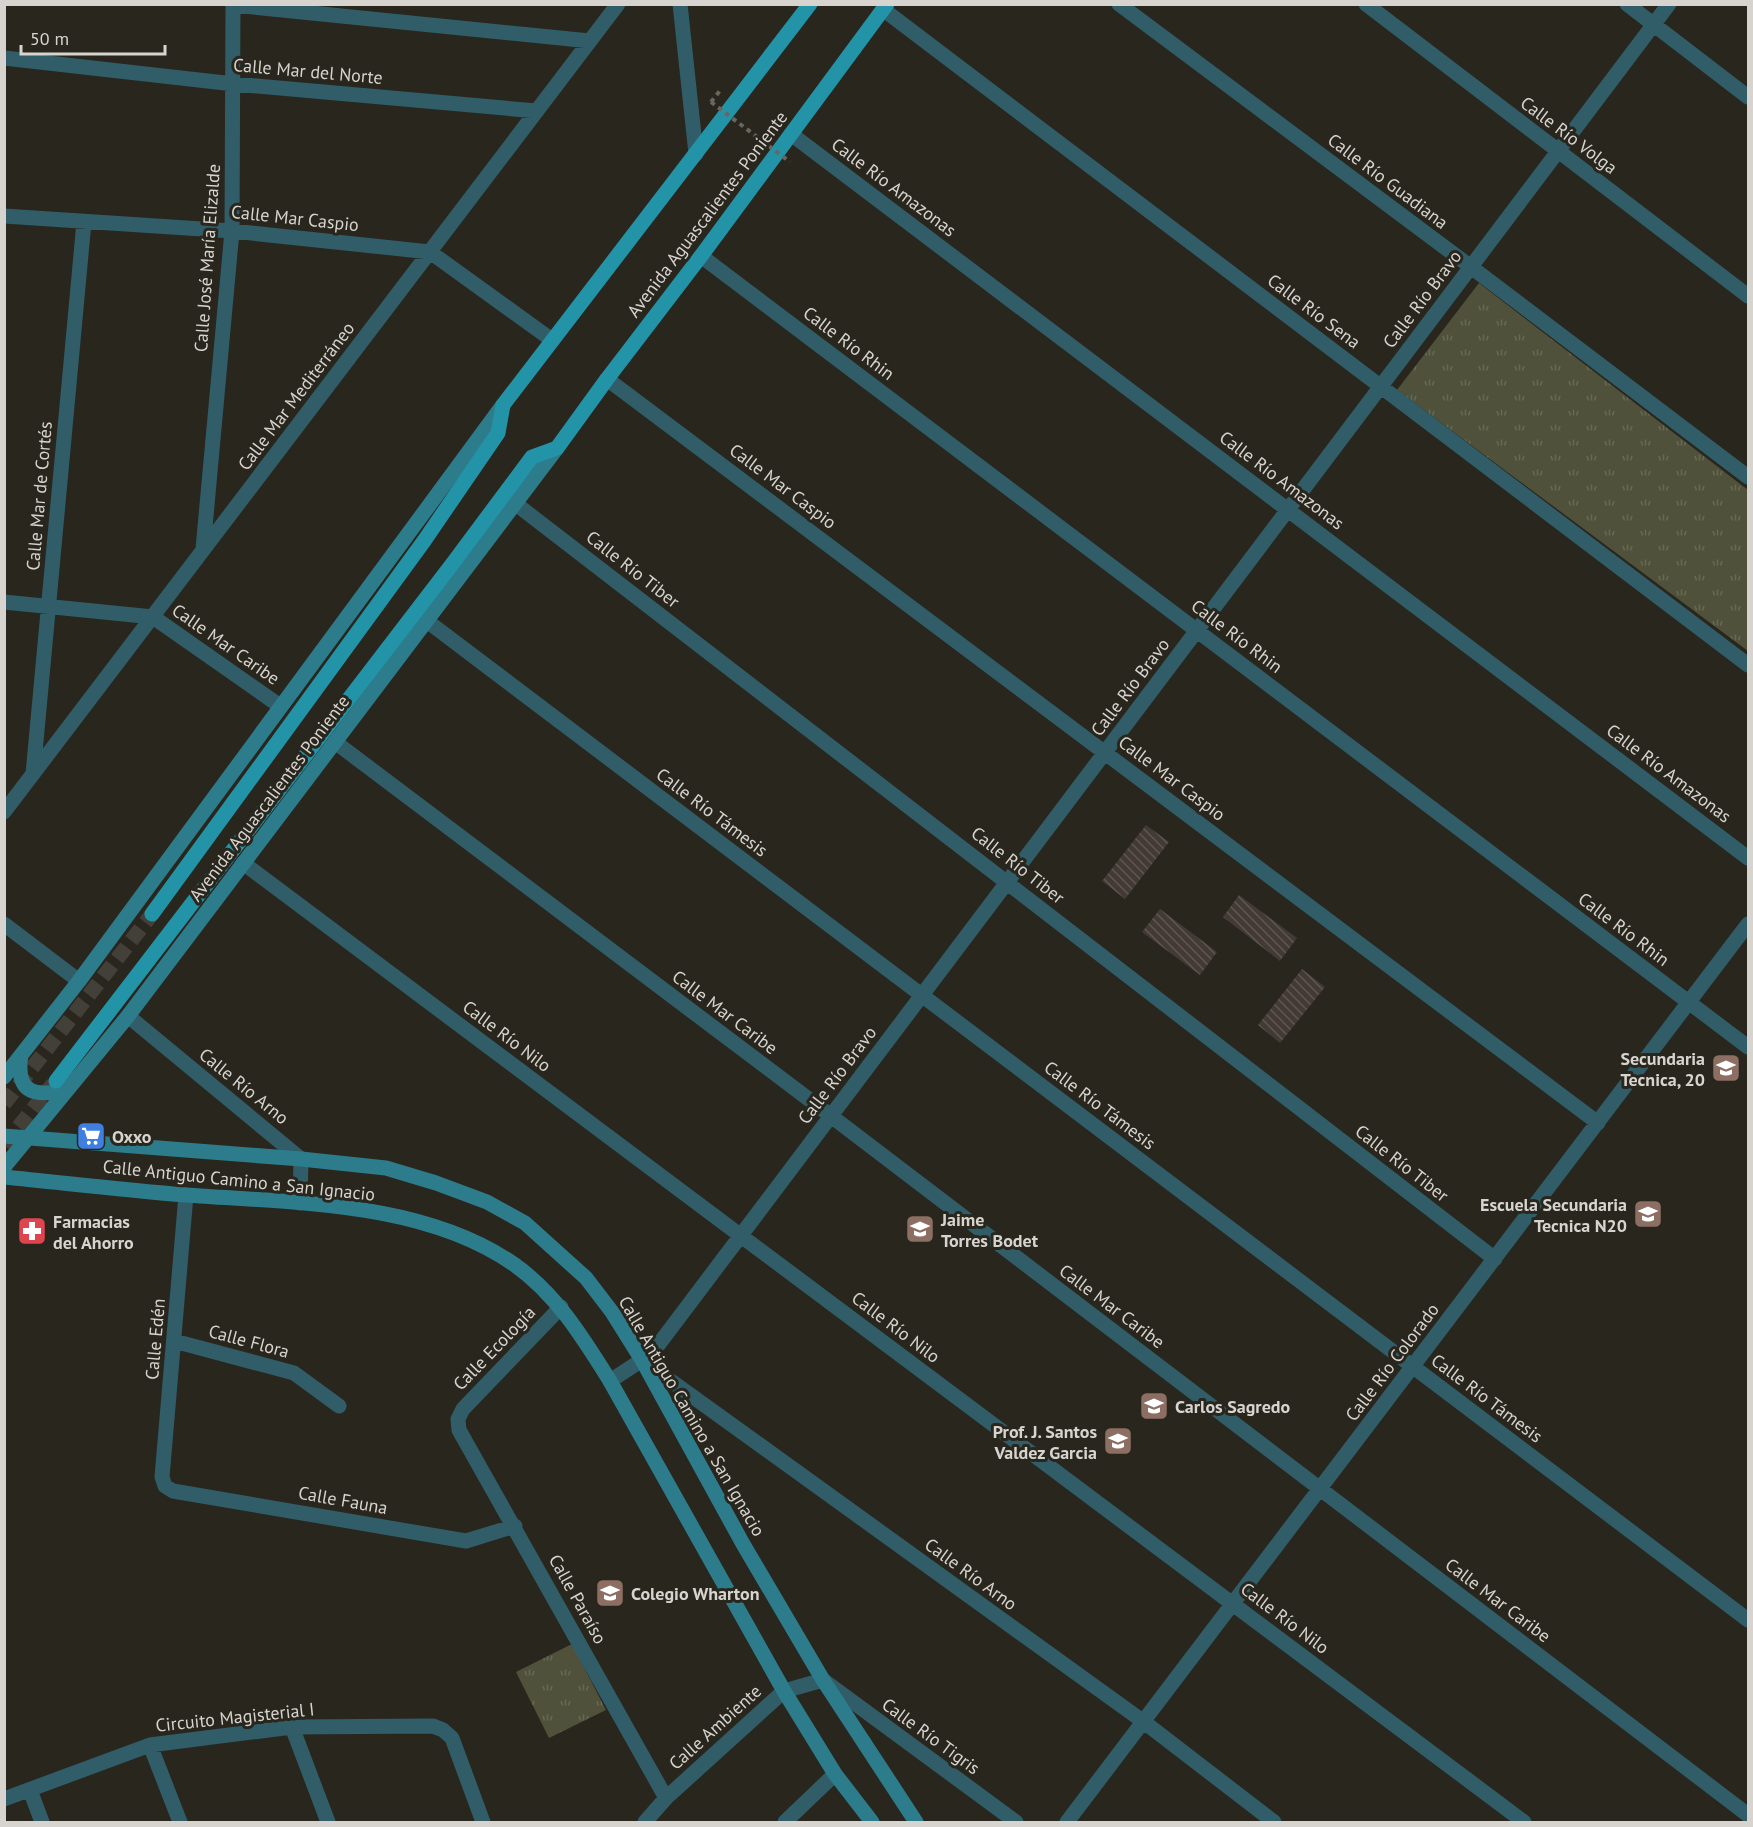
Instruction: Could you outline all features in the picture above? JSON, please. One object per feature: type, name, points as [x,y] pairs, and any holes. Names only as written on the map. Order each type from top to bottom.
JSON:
[{"type":"main road","name":"Avenida Aguascalientes Poniente","points":[[4,1077],[79,981],[503,405],[810,4]]},
{"type":"main road","name":"Avenida Aguascalientes Poniente","points":[[62,1085],[128,1016],[516,504],[886,7]]},
{"type":"main road","name":"Avenida Aguascalientes Poniente","points":[[152,914],[424,542],[498,433],[503,405]]},
{"type":"main road","name":"Avenida Aguascalientes Poniente","points":[[4,1167],[28,1138],[62,1085],[532,457],[557,448]]},
{"type":"main road","points":[[21,1055],[19,1071],[28,1089],[39,1094],[62,1085]]},
{"type":"main road","name":"Calle Antiguo Camino a San Ignacio","points":[[4,1136],[302,1159],[386,1168],[487,1202],[525,1223],[586,1278],[612,1312],[642,1360],[743,1544],[823,1680],[916,1822]]},
{"type":"main road","name":"Calle Antiguo Camino a San Ignacio","points":[[4,1177],[186,1195],[300,1203],[419,1220],[460,1236],[515,1265],[561,1307],[610,1381],[784,1691],[835,1774],[872,1822]]},
{"type":"street","name":"Calle Mar Mediterráneo","points":[[4,812],[618,4]]},
{"type":"street","points":[[680,4],[696,154]]},
{"type":"street","name":"Calle Río Guadiana","points":[[1119,4],[1749,477]]},
{"type":"street","name":"Calle Río Volga","points":[[1366,4],[1749,296]]},
{"type":"street","points":[[1628,4],[1749,97]]},
{"type":"street","name":"Calle Río Bravo","points":[[610,1381],[642,1360],[659,1344],[1669,4]]},
{"type":"street","points":[[233,5],[590,41]]},
{"type":"street","name":"Calle José María Elizalde","points":[[203,550],[232,231],[233,5]]},
{"type":"street","name":"Calle Río Sena","points":[[886,7],[1749,665]]},
{"type":"street","name":"Calle Mar del Norte","points":[[4,58],[234,84],[537,111]]},
{"type":"street","name":"Calle Río Amazonas","points":[[791,134],[1749,858]]},
{"type":"street","name":"Calle Mar Caspio","points":[[4,216],[232,231],[430,252],[552,340]]},
{"type":"street","name":"Calle Mar de Cortés","points":[[33,774],[84,222]]},
{"type":"street","name":"Calle Río Rhin","points":[[702,256],[1749,1047]]},
{"type":"street","name":"Calle Mar Caspio","points":[[607,379],[1598,1123]]},
{"type":"street","name":"Calle Río Tiber","points":[[516,504],[1495,1259]]},
{"type":"street","name":"Calle Mar Caribe","points":[[4,602],[153,616],[280,706]]},
{"type":"street","name":"Calle Río Támesis","points":[[428,621],[1749,1620]]},
{"type":"street","name":"Calle Mar Caribe","points":[[335,742],[831,1116],[1749,1815]]},
{"type":"street","name":"Calle Río Nilo","points":[[243,863],[1524,1822]]},
{"type":"street","points":[[4,924],[79,981]]},
{"type":"street","name":"Calle Río Colorado","points":[[1067,1822],[1749,924]]},
{"type":"street","name":"Calle Río Arno","points":[[128,1016],[302,1159]]},
{"type":"street","points":[[300,1203],[302,1159]]},
{"type":"street","name":"Calle Edén","points":[[165,1486],[162,1477],[186,1195]]},
{"type":"street","name":"Calle Ecología","points":[[458,1419],[463,1409],[561,1307]]},
{"type":"street","name":"Calle Flora","points":[[174,1341],[294,1373],[339,1406]]},
{"type":"street","name":"Calle Río Arno","points":[[642,1360],[1144,1722],[1274,1822]]},
{"type":"street","name":"Calle Paraíso","points":[[458,1419],[459,1430],[666,1798]]},
{"type":"street","name":"Calle Fauna","points":[[165,1486],[173,1491],[466,1542],[515,1526]]},
{"type":"street","name":"Calle Ambiente","points":[[645,1822],[666,1798],[784,1691],[823,1680]]},
{"type":"street","name":"Calle Río Tigris","points":[[823,1680],[1016,1822]]},
{"type":"street","name":"Circuito Magisterial I","points":[[4,1799],[150,1745],[292,1727],[433,1726],[443,1730],[452,1738],[483,1822]]},
{"type":"street","points":[[292,1727],[328,1822]]},
{"type":"street","points":[[150,1745],[180,1822]]},
{"type":"street","points":[[785,1822],[835,1774]]},
{"type":"street","points":[[30,1790],[42,1822]]},
{"type":"path","points":[[711,102],[789,162]]},
{"type":"green space","points":[[1479,283],[1748,490],[1748,651],[1397,390]]},
{"type":"green space","points":[[572,1644],[606,1710],[549,1738],[516,1672]]},
{"type":"building","points":[[1146,825],[1169,842],[1125,899],[1102,881]]},
{"type":"building","points":[[1239,895],[1297,938],[1280,961],[1223,917]]},
{"type":"building","points":[[1160,909],[1217,952],[1200,975],[1142,932]]},
{"type":"building","points":[[1302,969],[1325,987],[1280,1043],[1258,1025]]},
{"type":"tunnel","points":[[4,1104],[152,914]]},
{"type":"tunnel","points":[[4,1145],[53,1084]]},
{"type":"place","name":"Secundaria Tecnica, 20","points":[[1726,1068]]},
{"type":"place","name":"Oxxo","points":[[91,1136]]},
{"type":"place","name":"Escuela Secundaria Tecnica N20","points":[[1648,1214]]},
{"type":"place","name":"Jaime Torres Bodet","points":[[920,1229]]},
{"type":"place","name":"Farmacias del Ahorro","points":[[32,1231]]},
{"type":"place","name":"Carlos Sagredo","points":[[1154,1406]]},
{"type":"place","name":"Prof. J. Santos Valdez Garcia","points":[[1118,1441]]},
{"type":"place","name":"Colegio Wharton","points":[[610,1593]]}]
